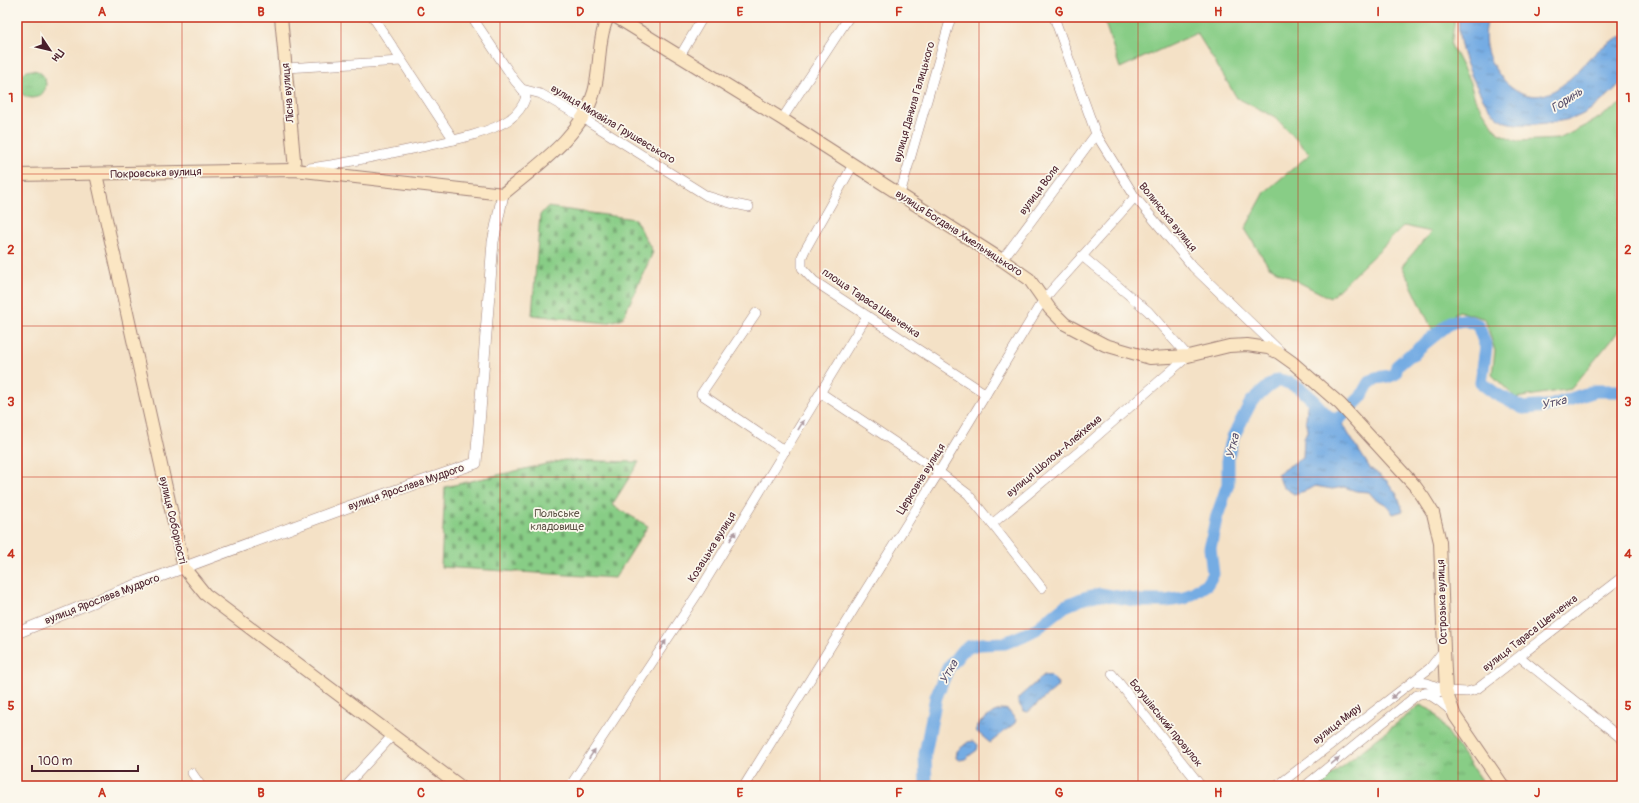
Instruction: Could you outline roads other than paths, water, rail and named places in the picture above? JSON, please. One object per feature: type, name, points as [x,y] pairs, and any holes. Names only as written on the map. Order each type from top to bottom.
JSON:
[{"type":"main road","name":"Лісна вулиця","points":[[281,17],[295,170]]},
{"type":"main road","points":[[598,17],[601,41]]},
{"type":"main road","points":[[503,194],[565,140],[583,118],[595,87],[601,41],[608,17]]},
{"type":"main road","points":[[601,41],[610,27],[619,19]]},
{"type":"main road","name":"вулиця Богдана Хмельницького","points":[[619,19],[782,119],[1002,260],[1029,279],[1058,318],[1065,324],[1105,345],[1150,358],[1188,356],[1229,346],[1247,345],[1268,348],[1289,359],[1340,404],[1362,428]]},
{"type":"main road","name":"Покровська вулиця","points":[[17,176],[295,170],[503,194]]},
{"type":"main road","name":"вулиця Соборності","points":[[96,174],[178,547],[184,568],[205,594],[460,786]]},
{"type":"main road","name":"Острозька вулиця","points":[[1362,428],[1419,492],[1435,520],[1440,542],[1446,691],[1455,716],[1503,786]]},
{"type":"street","points":[[372,17],[454,140]]},
{"type":"street","points":[[472,17],[514,81],[522,89]]},
{"type":"street","points":[[680,56],[703,17]]},
{"type":"street","points":[[782,119],[849,17]]},
{"type":"street","name":"вулиця Данила Галицького","points":[[900,194],[951,17]]},
{"type":"street","name":"Волинська вулиця","points":[[1054,17],[1096,134],[1135,197],[1193,267],[1289,359]]},
{"type":"street","points":[[286,68],[401,61]]},
{"type":"street","name":"вулиця Михайла Грушевського","points":[[522,89],[541,94],[583,118],[707,196],[749,207]]},
{"type":"street","name":"Покровська вулиця","points":[[295,170],[336,165],[454,140],[484,131],[510,119],[524,105],[526,97],[522,89]]},
{"type":"street","name":"вулиця Воля","points":[[1002,260],[1096,134]]},
{"type":"street","name":"площа Тараса Шевченка","points":[[853,165],[818,224],[805,250],[801,262],[804,271],[814,281],[986,394]]},
{"type":"street","name":"вулиця Ярослава Мудрого","points":[[17,633],[112,594],[345,508],[476,463],[492,249],[503,194]]},
{"type":"street","name":"Церковна вулиця","points":[[744,786],[1044,300],[1135,197]]},
{"type":"street","points":[[1082,256],[1148,311],[1188,356]]},
{"type":"street","points":[[756,313],[701,394],[785,451]]},
{"type":"street","name":"Козацька вулиця","points":[[570,786],[700,590],[867,316]]},
{"type":"street","name":"вулиця Шолом-Алейхема","points":[[992,524],[1082,449],[1188,356]]},
{"type":"street","points":[[821,393],[939,472],[968,494],[1042,588]]},
{"type":"street","name":"вулиця Тараса Шевченка","points":[[1446,691],[1467,692],[1477,689],[1622,577]]},
{"type":"street","name":"вулиця Миру","points":[[1277,786],[1434,664],[1444,650]]},
{"type":"street","points":[[1520,657],[1622,739]]},
{"type":"street","name":"Богушівський провулок","points":[[1112,674],[1201,786]]},
{"type":"street","points":[[1413,681],[1427,683],[1446,691]]},
{"type":"street","points":[[1305,786],[1412,699],[1425,693],[1446,691]]},
{"type":"street","points":[[1425,693],[1440,701],[1455,716]]},
{"type":"street","points":[[346,786],[392,736]]},
{"type":"street","points":[[192,773],[201,786]]},
{"type":"water","name":"Горинь","points":[[1459,17],[1489,17],[1485,37],[1489,58],[1500,76],[1518,91],[1531,95],[1542,95],[1554,91],[1574,75],[1601,48],[1622,36],[1622,82],[1596,105],[1579,116],[1540,124],[1508,123],[1493,112],[1482,97],[1474,81],[1460,42]]},
{"type":"water","points":[[1320,401],[1339,419],[1370,468],[1387,481],[1398,496],[1403,511],[1393,514],[1387,505],[1374,498],[1369,492],[1356,491],[1344,487],[1332,489],[1315,486],[1294,494],[1283,487],[1277,474],[1303,457],[1304,438],[1308,429],[1306,421],[1307,405]]},
{"type":"water","points":[[1044,675],[1050,675],[1058,683],[1057,687],[1028,712],[1024,711],[1018,703],[1018,698]]},
{"type":"water","points":[[1004,709],[1008,710],[1016,720],[1015,723],[990,743],[976,731],[977,725],[994,712]]},
{"type":"water","points":[[974,741],[978,745],[977,750],[965,759],[960,760],[956,758],[957,751],[968,742]]},
{"type":"waterway","name":"Утка","points":[[926,786],[925,754],[936,697],[948,668],[962,651],[971,646],[981,644],[1005,643],[1024,635],[1036,629],[1065,606],[1084,598],[1100,594],[1141,601],[1166,601],[1185,598],[1207,584],[1213,574],[1210,548],[1216,519],[1228,484],[1228,456],[1233,437],[1251,402],[1278,380],[1288,382],[1296,386],[1308,395],[1331,419],[1339,419],[1361,397],[1368,384],[1376,378],[1395,374],[1397,366],[1410,355],[1415,353],[1451,322],[1465,320],[1478,325],[1486,347],[1481,383],[1496,394],[1523,408],[1550,406],[1595,391],[1622,391]]},
{"type":"park label","name":"Польське кладовище","points":[[557,519]]}]
